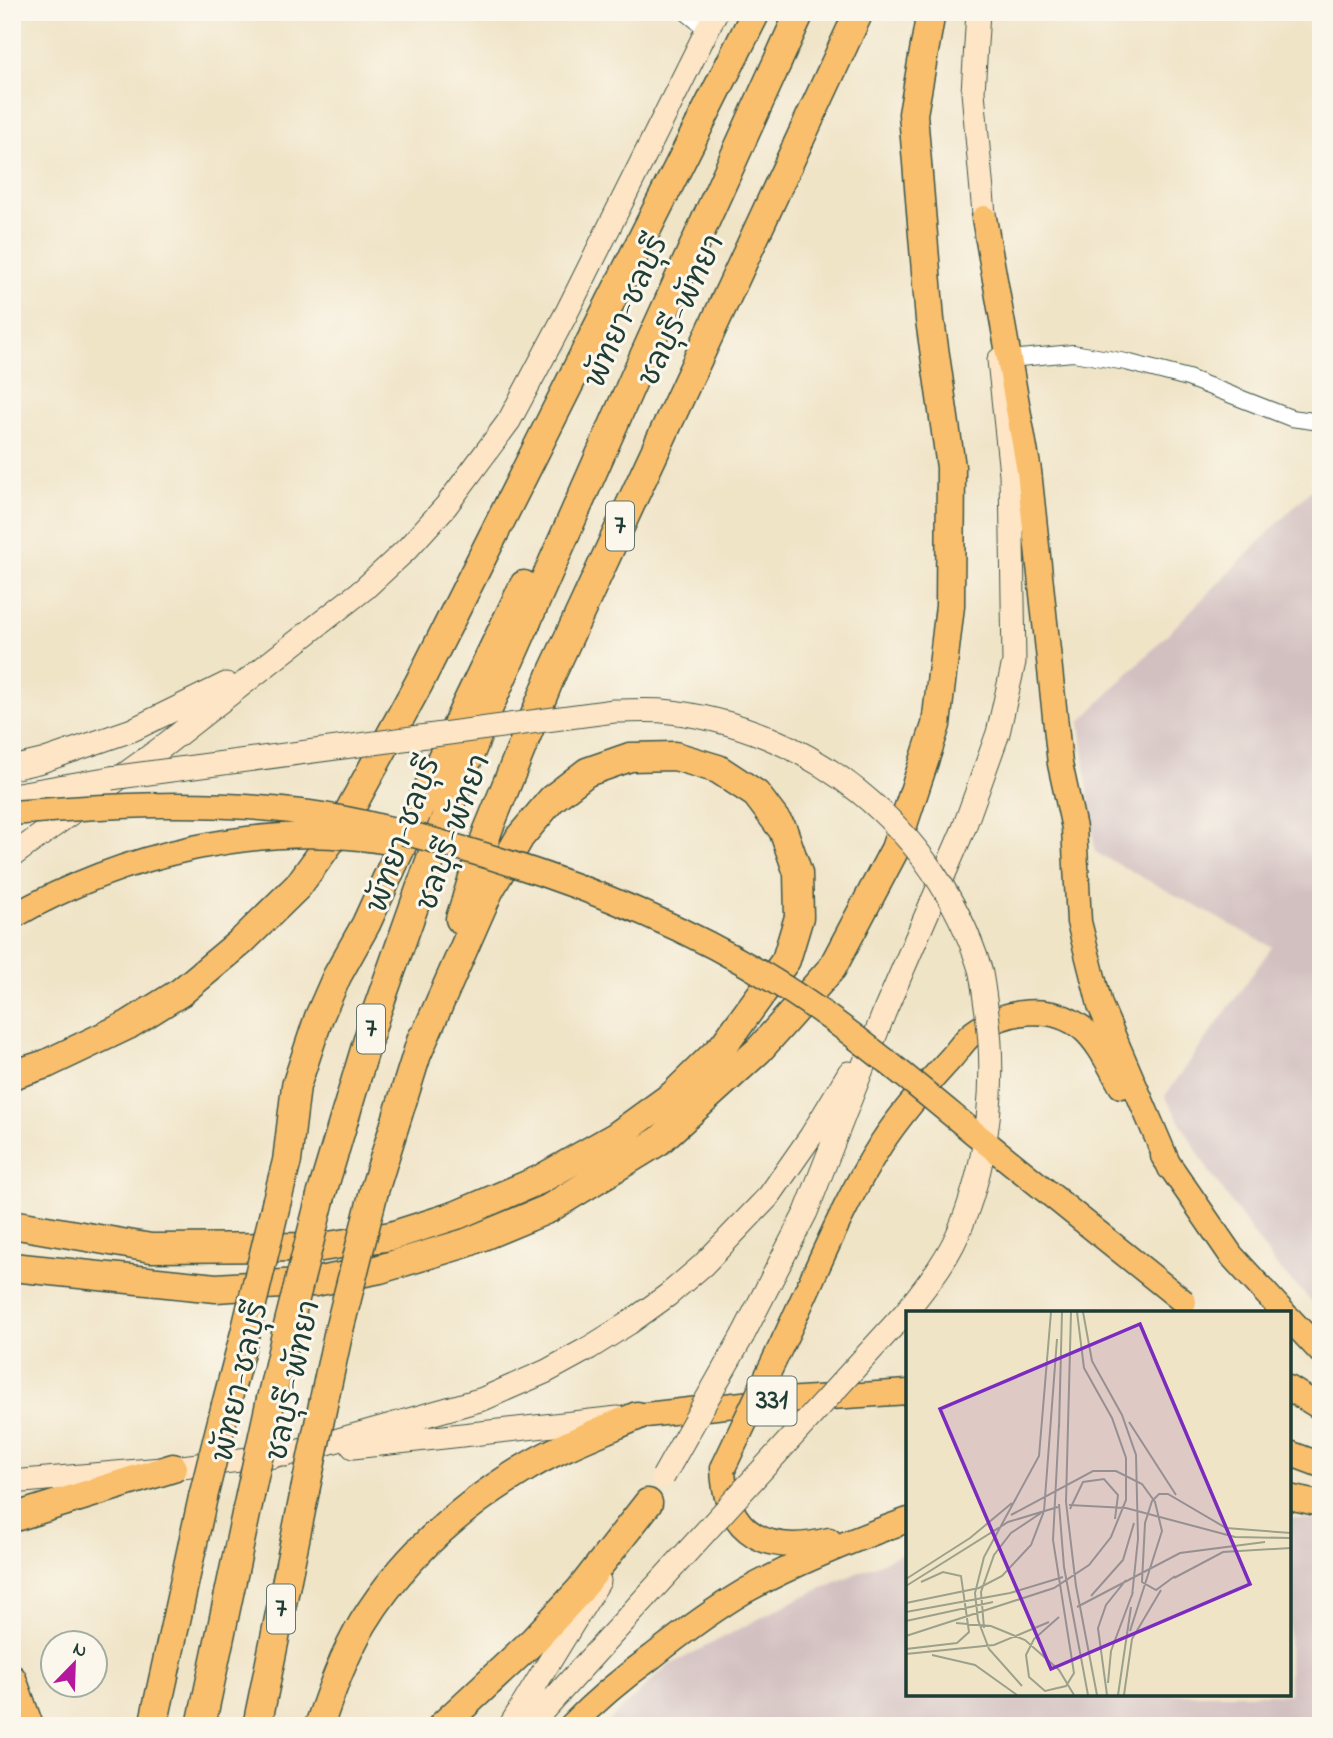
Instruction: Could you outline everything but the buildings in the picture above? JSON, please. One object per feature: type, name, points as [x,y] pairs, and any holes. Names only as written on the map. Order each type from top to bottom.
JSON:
[{"type":"highway","points":[[12,1075],[46,1065],[117,1030],[181,992],[242,941],[298,887],[340,828],[419,683],[756,12]]},
{"type":"highway","name":"พัทยา-ชลบุรี","points":[[201,1726],[287,1330],[321,1196],[375,1016],[455,790],[489,707],[800,12]]},
{"type":"highway","name":"ชลบุรี-พัทยา","points":[[257,1726],[339,1330],[374,1191],[488,830],[553,671],[859,12]]},
{"type":"highway","points":[[12,1266],[216,1288],[315,1282],[380,1269],[466,1243],[548,1209],[659,1141],[759,1050],[832,968],[895,849],[936,725],[950,606],[951,467],[930,320],[913,114],[931,12]]},
{"type":"highway","points":[[153,1726],[203,1497],[287,1161],[296,1086],[327,997],[366,924],[505,620],[635,376]]},
{"type":"highway","points":[[12,1224],[151,1248],[322,1247],[391,1236],[457,1215],[539,1180],[615,1137],[673,1095],[724,1045],[786,960],[799,917],[798,873],[783,830],[756,794],[718,769],[675,756],[630,757],[587,772],[552,799],[520,837],[489,891],[417,1054]]},
{"type":"highway","points":[[12,1260],[58,1270]]},
{"type":"highway","points":[[319,1726],[332,1686],[363,1624],[407,1562],[464,1509],[523,1469],[575,1442],[637,1416]]},
{"type":"highway","points":[[12,1518],[173,1468]]},
{"type":"highway","points":[[442,1726],[534,1640],[580,1590],[648,1503]]},
{"type":"highway","points":[[12,1679],[29,1726]]},
{"type":"main road","points":[[510,1726],[663,1477],[743,1335],[806,1212],[884,1013],[964,828],[998,733],[1014,662],[1011,474],[973,92],[978,12]]},
{"type":"main road","points":[[12,856],[161,747],[364,589],[407,549],[446,506],[509,421],[566,314],[712,21]]},
{"type":"main road","points":[[984,218],[1029,471],[1059,764],[1074,828],[1079,922],[1100,1005],[1170,1168]]},
{"type":"main road","points":[[12,768],[42,761],[132,730],[270,662]]},
{"type":"main road","points":[[12,795],[111,778],[601,713],[661,711],[714,720],[760,735],[804,754],[842,777],[881,810],[926,862],[958,911],[981,971],[992,1044],[990,1107],[979,1173],[962,1226],[940,1268],[905,1312],[529,1726]]},
{"type":"main road","points":[[12,813],[108,805],[234,807],[309,813],[379,825],[531,868],[665,921],[729,955],[815,1008],[876,1053],[1190,1307]]},
{"type":"main road","points":[[12,917],[37,902],[100,874],[163,854],[235,841],[304,836],[377,840],[531,868]]},
{"type":"main road","points":[[906,1520],[808,1545],[784,1546],[761,1540],[742,1525],[730,1508],[724,1489],[723,1468],[853,1193],[882,1143],[972,1034],[1007,1016],[1035,1011],[1061,1017],[1083,1029],[1100,1052],[1170,1168],[1231,1255],[1282,1311]]},
{"type":"main road","points":[[285,1455],[483,1399],[589,1349],[668,1295],[704,1265],[769,1196],[811,1136],[884,1013]]},
{"type":"main road","points":[[1291,1320],[1321,1352]]},
{"type":"main road","points":[[1291,1389],[1321,1408]]},
{"type":"main road","name":"331","points":[[637,1416],[769,1401],[906,1392]]},
{"type":"main road","points":[[12,1482],[173,1468],[637,1416]]},
{"type":"main road","points":[[1291,1454],[1321,1465]]},
{"type":"main road","points":[[1291,1497],[1321,1504]]},
{"type":"main road","points":[[571,1726],[625,1677],[684,1632],[744,1592],[800,1563],[906,1521]]},
{"type":"street","points":[[686,12],[712,21]]},
{"type":"street","points":[[1009,359],[1073,353],[1126,362],[1188,378],[1292,418],[1321,422]]},
{"type":"shaded area","points":[[1321,480],[1321,1311],[1274,1263],[1207,1168],[1165,1096],[1272,947],[1095,852],[1080,722]]},
{"type":"shaded area","points":[[1291,1518],[1321,1520],[1321,1726],[604,1726],[666,1667],[799,1598],[906,1552],[906,1696],[1291,1696]]}]
